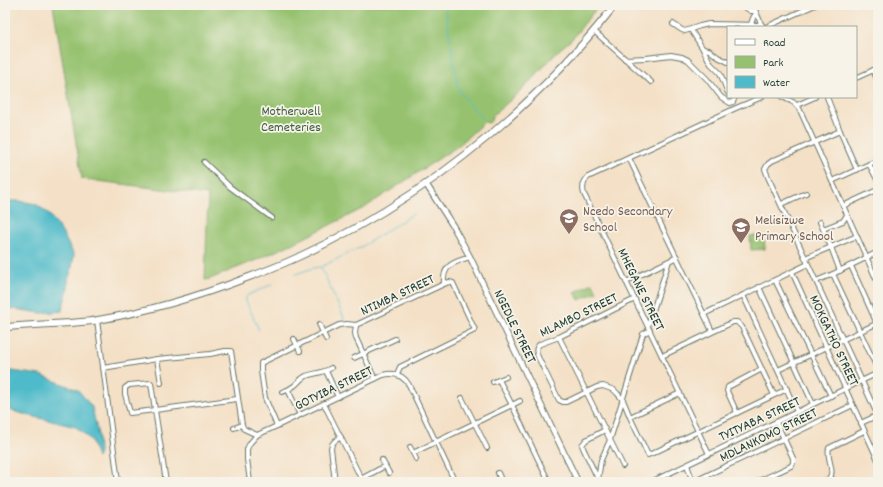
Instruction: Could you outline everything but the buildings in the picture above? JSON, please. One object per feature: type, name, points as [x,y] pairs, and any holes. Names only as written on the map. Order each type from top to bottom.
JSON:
[{"type":"main road","points":[[5,327],[97,320],[188,299],[290,261],[346,233],[426,184],[484,141],[528,102],[566,63],[615,5]]},
{"type":"street","points":[[741,5],[751,10],[755,8]]},
{"type":"street","points":[[673,24],[685,31],[709,24],[764,26],[815,5]]},
{"type":"street","points":[[874,5],[878,13]]},
{"type":"street","points":[[750,26],[755,8]]},
{"type":"street","points":[[755,8],[764,26]]},
{"type":"street","points":[[690,30],[711,64],[720,73],[727,90]]},
{"type":"street","points":[[594,31],[651,82]]},
{"type":"street","points":[[703,49],[708,50],[727,62]]},
{"type":"street","points":[[625,58],[646,58],[671,55],[682,57],[688,60],[721,96],[730,102],[733,102]]},
{"type":"street","points":[[857,78],[878,68]]},
{"type":"street","points":[[873,70],[878,81]]},
{"type":"street","points":[[731,98],[736,108]]},
{"type":"street","points":[[733,102],[735,98]]},
{"type":"street","name":"MHEGANE STREET","points":[[709,454],[584,194],[583,186],[588,177],[757,98]]},
{"type":"street","points":[[784,98],[797,106],[878,283]]},
{"type":"street","points":[[797,106],[813,98]]},
{"type":"street","points":[[827,98],[857,170]]},
{"type":"street","points":[[840,131],[772,161],[766,166],[765,169],[878,415],[861,423]]},
{"type":"street","points":[[629,158],[712,331]]},
{"type":"street","points":[[832,181],[878,160]]},
{"type":"street","points":[[204,162],[230,187],[272,218]]},
{"type":"street","points":[[869,164],[878,181]]},
{"type":"street","name":"NGEDLE STREET","points":[[426,184],[453,226],[470,257],[578,482]]},
{"type":"street","points":[[843,206],[875,192],[878,189]]},
{"type":"street","points":[[781,204],[806,193]]},
{"type":"street","points":[[823,229],[843,221],[847,215]]},
{"type":"street","points":[[820,222],[840,271]]},
{"type":"street","points":[[805,258],[857,236]]},
{"type":"street","points":[[816,281],[851,266],[878,252]]},
{"type":"street","points":[[444,284],[443,276],[446,269],[453,263],[470,257]]},
{"type":"street","points":[[626,282],[677,257]]},
{"type":"street","points":[[605,430],[586,440],[582,445],[598,480],[601,460],[610,440],[643,334],[649,328],[669,261]]},
{"type":"street","points":[[704,314],[808,264]]},
{"type":"street","points":[[778,370],[842,339],[878,324],[851,266]]},
{"type":"street","name":"MOKGATHO STREET","points":[[792,272],[878,460]]},
{"type":"street","points":[[833,274],[878,372]]},
{"type":"street","points":[[775,280],[830,396]]},
{"type":"street","name":"NTIMBA STREET","points":[[376,379],[355,336],[356,325],[444,284],[449,282],[453,283],[475,330],[402,366],[397,374]]},
{"type":"street","points":[[759,287],[813,404]]},
{"type":"street","points":[[743,295],[797,412]]},
{"type":"street","name":"MLAMBO STREET","points":[[635,299],[540,344],[537,346],[536,351],[538,357],[559,400],[563,402],[566,402],[597,387],[603,386],[614,390],[623,400],[648,454],[698,431]]},
{"type":"street","points":[[97,320],[118,482]]},
{"type":"street","points":[[662,356],[712,331],[733,322],[739,323],[774,395]]},
{"type":"street","points":[[319,324],[326,339]]},
{"type":"street","points":[[277,426],[265,398],[261,371],[261,365],[263,362],[342,324],[356,325]]},
{"type":"street","points":[[559,336],[623,466]]},
{"type":"street","points":[[294,339],[300,351]]},
{"type":"street","points":[[354,358],[395,339]]},
{"type":"street","points":[[103,368],[157,359],[231,351],[242,425],[244,428],[257,435],[247,449],[250,481],[238,482]]},
{"type":"street","points":[[157,359],[161,383]]},
{"type":"street","points":[[282,392],[288,390],[299,380],[308,375],[326,371],[331,368]]},
{"type":"street","points":[[737,413],[727,390],[728,386],[762,369]]},
{"type":"street","points":[[326,371],[338,397]]},
{"type":"street","name":"TYITYABA STREET","points":[[651,482],[846,389],[878,372]]},
{"type":"street","name":"GOTYIBA STREET","points":[[257,435],[376,379],[388,374],[397,374]]},
{"type":"street","points":[[397,374],[403,377],[409,385],[454,480],[447,482]]},
{"type":"street","points":[[494,382],[506,377]]},
{"type":"street","points":[[500,380],[548,480],[543,482]]},
{"type":"street","points":[[166,482],[155,410],[151,383],[128,385],[125,388],[130,413],[155,410],[237,399]]},
{"type":"street","points":[[698,431],[786,389]]},
{"type":"street","points":[[288,390],[300,415]]},
{"type":"street","points":[[630,417],[680,393]]},
{"type":"street","points":[[462,398],[486,448]]},
{"type":"street","points":[[413,453],[520,401]]},
{"type":"street","points":[[324,404],[362,480],[385,466]]},
{"type":"street","name":"MDLANKOMO STREET","points":[[693,482],[852,405]]},
{"type":"street","points":[[757,482],[793,464],[793,458],[776,422]]},
{"type":"street","points":[[234,428],[242,425]]},
{"type":"street","points":[[830,477],[831,472],[827,452],[828,448],[864,431]]},
{"type":"street","points":[[335,482],[331,444],[341,437]]},
{"type":"street","points":[[410,447],[416,459]]},
{"type":"street","points":[[382,460],[388,473]]},
{"type":"street","points":[[687,464],[693,482]]},
{"type":"street","points":[[498,473],[502,482]]},
{"type":"street","points":[[822,482],[830,477]]},
{"type":"street","points":[[830,477],[836,482]]},
{"type":"green space","name":"Motherwell Cemeteries","points":[[53,5],[599,5],[572,39],[560,49],[522,90],[492,116],[489,123],[484,122],[458,146],[364,208],[261,258],[205,280],[208,195],[82,179]]},
{"type":"green space","points":[[764,235],[765,249],[751,250],[750,236]]},
{"type":"green space","points":[[593,283],[597,292],[579,300],[575,292]]},
{"type":"water","points":[[5,201],[20,201],[36,204],[49,214],[63,234],[74,255],[71,272],[68,279],[68,289],[62,311],[42,313],[5,308]]},
{"type":"water","points":[[5,370],[40,375],[78,390],[92,407],[98,435],[99,453],[97,458],[91,440],[76,427],[5,409]]},
{"type":"waterway","points":[[445,5],[450,40]]},
{"type":"waterway","points":[[451,45],[458,87],[462,95],[482,118]]},
{"type":"waterway","points":[[344,318],[321,267],[361,247],[413,214]]},
{"type":"waterway","points":[[296,274],[320,267]]},
{"type":"waterway","points":[[259,330],[246,301],[246,297],[273,284]]},
{"type":"place","name":"Ncedo Secondary School","points":[[569,235]]},
{"type":"place","name":"Melisizwe Primary School","points":[[741,244]]}]
